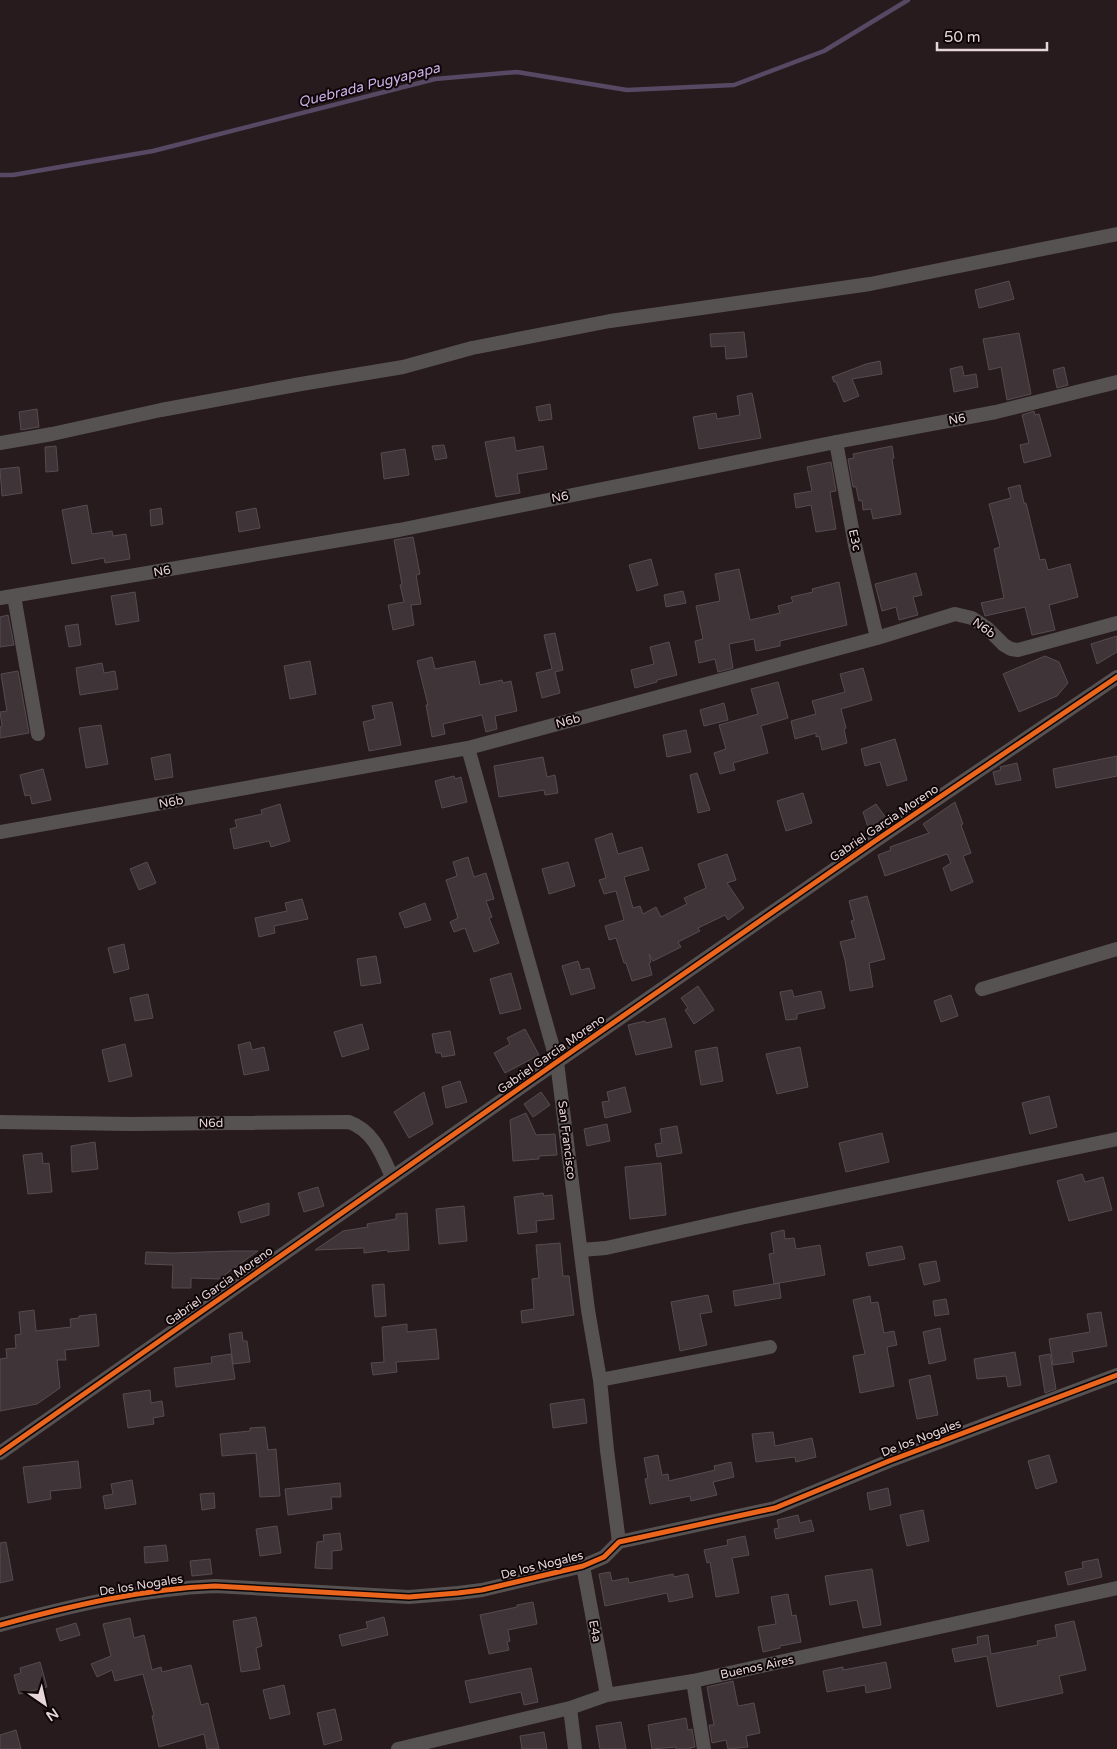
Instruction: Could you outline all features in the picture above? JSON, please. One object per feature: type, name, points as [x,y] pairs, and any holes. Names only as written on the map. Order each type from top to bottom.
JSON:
[{"type":"street","points":[[0,443],[52,434],[161,410],[403,367],[472,348],[610,321],[870,284],[1117,234]]},
{"type":"street","name":"N6","points":[[7,597],[399,530],[836,442],[996,412],[1117,382]]},
{"type":"street","name":"E3c","points":[[836,442],[855,545],[877,638]]},
{"type":"street","points":[[7,597],[38,734]]},
{"type":"street","name":"N6b","points":[[0,832],[468,748],[877,638],[954,614],[972,618],[987,628],[1004,645],[1018,650],[1117,623]]},
{"type":"street","name":"Gabriel Garcia Moreno","points":[[0,1452],[557,1062],[1117,676]]},
{"type":"street","name":"San Francisco","points":[[468,748],[557,1062],[588,1310],[600,1380],[619,1542]]},
{"type":"street","points":[[982,989],[1117,949]]},
{"type":"street","name":"N6d","points":[[0,1122],[131,1124],[349,1122],[359,1126],[377,1145],[392,1177]]},
{"type":"street","points":[[581,1250],[606,1248],[1117,1138]]},
{"type":"street","points":[[600,1380],[770,1347]]},
{"type":"street","name":"De los Nogales","points":[[0,1625],[66,1607],[191,1587],[216,1586],[409,1597],[482,1590],[583,1566],[604,1557],[619,1542],[775,1508],[889,1461],[1117,1375]]},
{"type":"street","name":"E4a","points":[[583,1566],[607,1695]]},
{"type":"street","name":"Buenos Aires","points":[[398,1749],[447,1743],[570,1708],[607,1695],[693,1681],[1117,1588]]},
{"type":"street","points":[[693,1681],[704,1749]]},
{"type":"street","points":[[570,1708],[575,1749]]},
{"type":"building","points":[[1009,281],[1014,299],[979,308],[975,290]]},
{"type":"building","points":[[744,332],[747,357],[726,359],[725,346],[711,347],[710,334]]},
{"type":"building","points":[[1019,333],[1031,394],[1007,400],[1001,367],[989,370],[983,339]]},
{"type":"building","points":[[880,361],[882,374],[852,379],[859,396],[844,402],[832,377],[866,364]]},
{"type":"building","points":[[962,366],[964,376],[976,374],[978,387],[954,392],[950,369]]},
{"type":"building","points":[[1064,367],[1068,385],[1057,388],[1053,370]]},
{"type":"building","points":[[752,393],[761,438],[699,449],[693,417],[716,413],[717,419],[740,415],[737,396]]},
{"type":"building","points":[[550,404],[552,419],[539,421],[536,407]]},
{"type":"building","points":[[37,409],[39,427],[21,430],[19,412]]},
{"type":"building","points":[[1034,411],[1035,415],[1039,414],[1051,456],[1024,463],[1020,445],[1029,443],[1022,415]]},
{"type":"building","points":[[514,437],[516,451],[543,446],[547,469],[517,474],[520,493],[496,497],[485,442]]},
{"type":"building","points":[[444,445],[447,458],[435,460],[432,446]]},
{"type":"building","points":[[56,446],[58,471],[46,472],[45,447]]},
{"type":"building","points":[[892,446],[894,458],[892,459],[901,514],[873,519],[871,509],[863,510],[862,500],[859,501],[856,487],[853,487],[848,459],[854,458],[853,454]]},
{"type":"building","points":[[405,449],[409,475],[384,479],[381,453]]},
{"type":"building","points":[[831,462],[836,491],[830,492],[836,529],[816,532],[811,505],[796,508],[794,494],[812,491],[807,467]]},
{"type":"building","points":[[19,467],[22,493],[2,496],[0,469]]},
{"type":"building","points":[[1020,485],[1040,560],[1045,559],[1048,570],[1070,564],[1078,597],[1049,605],[1055,630],[1032,635],[1025,607],[985,616],[981,603],[1004,598],[994,549],[1000,547],[989,504],[1011,498],[1008,488]]},
{"type":"building","points":[[87,505],[92,534],[112,531],[113,536],[126,534],[130,559],[105,563],[104,558],[72,564],[62,510]]},
{"type":"building","points":[[161,508],[163,524],[151,526],[150,510]]},
{"type":"building","points":[[256,508],[260,528],[239,532],[236,512]]},
{"type":"building","points":[[413,537],[420,574],[416,575],[421,604],[411,605],[414,625],[393,630],[388,605],[404,602],[394,540]]},
{"type":"building","points":[[651,559],[658,585],[637,591],[629,565]]},
{"type":"building","points":[[739,569],[750,620],[780,613],[778,606],[793,602],[791,597],[813,592],[812,589],[839,582],[847,625],[780,641],[780,646],[756,651],[754,639],[729,644],[733,668],[718,672],[715,659],[699,663],[695,641],[703,639],[696,606],[720,601],[715,574]]},
{"type":"building","points":[[916,573],[922,595],[913,597],[918,615],[899,620],[896,607],[882,611],[875,584]]},
{"type":"building","points":[[683,591],[686,603],[666,607],[664,595]]},
{"type":"building","points":[[135,592],[139,621],[116,625],[111,596]]},
{"type":"building","points":[[8,615],[14,645],[0,647],[0,617]]},
{"type":"building","points":[[78,624],[81,645],[69,647],[65,626]]},
{"type":"building","points":[[555,633],[563,670],[555,672],[560,693],[542,698],[536,673],[552,669],[544,635]]},
{"type":"building","points":[[1117,636],[1117,652],[1097,664],[1091,644]]},
{"type":"building","points":[[669,642],[677,675],[635,688],[631,670],[654,664],[650,647]]},
{"type":"building","points":[[1045,656],[1059,662],[1068,683],[1057,696],[1019,712],[1003,674]]},
{"type":"building","points":[[432,657],[435,669],[475,661],[480,685],[502,680],[503,683],[511,681],[517,711],[495,716],[497,729],[486,732],[482,715],[443,724],[445,734],[432,737],[426,705],[428,705],[417,661]]},
{"type":"building","points":[[310,661],[316,694],[290,699],[284,666]]},
{"type":"building","points":[[102,663],[104,673],[115,671],[118,689],[80,695],[76,668]]},
{"type":"building","points":[[863,668],[872,700],[841,709],[846,728],[844,729],[847,743],[822,750],[819,736],[816,737],[816,733],[795,739],[791,721],[816,714],[812,701],[845,692],[840,674]]},
{"type":"building","points":[[18,671],[29,733],[0,738],[0,727],[2,726],[0,712],[7,711],[1,674]]},
{"type":"building","points":[[778,682],[788,718],[761,726],[768,753],[733,763],[735,770],[720,774],[714,753],[726,749],[719,725],[758,714],[751,689]]},
{"type":"building","points":[[392,702],[401,745],[369,751],[363,722],[375,719],[372,706]]},
{"type":"building","points":[[724,703],[728,720],[704,726],[700,710]]},
{"type":"building","points":[[101,725],[108,764],[86,768],[79,728]]},
{"type":"building","points":[[686,730],[691,752],[667,757],[663,735]]},
{"type":"building","points":[[895,739],[907,780],[887,786],[880,762],[865,766],[861,749]]},
{"type":"building","points":[[170,754],[173,777],[155,780],[151,758]]},
{"type":"building","points":[[1117,756],[1117,776],[1056,788],[1053,769]]},
{"type":"building","points":[[543,757],[547,777],[555,775],[558,793],[545,795],[544,790],[499,797],[494,766]]},
{"type":"building","points":[[1017,763],[1021,780],[996,785],[993,772],[1001,770],[1000,767]]},
{"type":"building","points":[[43,769],[51,800],[32,804],[30,795],[25,796],[20,775]]},
{"type":"building","points":[[697,773],[710,810],[698,813],[690,775]]},
{"type":"building","points":[[454,776],[455,779],[461,777],[467,802],[442,808],[435,781]]},
{"type":"building","points":[[803,793],[812,823],[786,831],[777,801]]},
{"type":"building","points":[[955,802],[971,853],[963,856],[973,882],[951,891],[943,868],[951,863],[947,854],[885,876],[878,855],[891,850],[890,847],[929,833],[923,824]]},
{"type":"building","points":[[280,804],[290,841],[271,847],[269,841],[234,849],[230,829],[237,827],[235,820],[262,814],[261,810]]},
{"type":"building","points":[[876,804],[886,818],[869,830],[863,812]]},
{"type":"building","points":[[612,833],[618,854],[642,847],[649,870],[624,877],[633,908],[640,906],[643,914],[656,907],[661,917],[687,904],[684,898],[706,888],[698,864],[727,854],[736,880],[727,883],[744,908],[728,920],[725,915],[698,928],[700,931],[678,942],[681,947],[653,961],[649,954],[652,975],[632,981],[616,938],[609,940],[605,926],[624,920],[616,891],[604,894],[599,880],[606,878],[595,839]]},
{"type":"building","points":[[468,857],[474,877],[486,873],[494,899],[486,901],[492,917],[489,918],[499,943],[474,952],[465,928],[454,932],[450,922],[458,918],[446,880],[457,876],[453,862]]},
{"type":"building","points":[[147,862],[156,883],[139,890],[130,869]]},
{"type":"building","points":[[568,862],[575,886],[549,894],[542,869]]},
{"type":"building","points":[[867,896],[885,959],[869,963],[873,987],[850,991],[840,942],[856,938],[851,921],[854,920],[849,901]]},
{"type":"building","points":[[302,899],[308,919],[274,926],[275,933],[259,937],[255,918],[287,911],[285,903]]},
{"type":"building","points":[[425,903],[431,920],[405,928],[399,913]]},
{"type":"building","points":[[124,944],[129,969],[114,973],[108,948]]},
{"type":"building","points":[[376,956],[381,983],[361,986],[357,959]]},
{"type":"building","points":[[578,961],[581,970],[589,968],[595,988],[571,995],[562,966]]},
{"type":"building","points":[[511,973],[521,1009],[500,1014],[490,979]]},
{"type":"building","points":[[698,986],[714,1010],[694,1024],[685,1010],[688,1008],[681,998]]},
{"type":"building","points":[[792,990],[794,997],[821,991],[825,1008],[797,1014],[797,1019],[786,1020],[780,992]]},
{"type":"building","points":[[148,994],[153,1018],[135,1021],[130,998]]},
{"type":"building","points":[[951,995],[958,1016],[941,1022],[934,1001]]},
{"type":"building","points":[[665,1018],[672,1047],[636,1055],[628,1025]]},
{"type":"building","points":[[362,1024],[369,1049],[342,1057],[334,1032]]},
{"type":"building","points":[[525,1029],[539,1055],[505,1073],[494,1053],[510,1044],[507,1038]]},
{"type":"building","points":[[450,1031],[455,1055],[442,1057],[441,1053],[436,1053],[432,1034]]},
{"type":"building","points":[[250,1042],[252,1050],[264,1047],[269,1070],[244,1075],[238,1045]]},
{"type":"building","points":[[125,1044],[132,1076],[109,1082],[102,1050]]},
{"type":"building","points":[[717,1047],[723,1081],[701,1085],[695,1051]]},
{"type":"building","points":[[800,1047],[808,1087],[777,1094],[766,1054]]},
{"type":"building","points":[[460,1081],[467,1102],[446,1108],[442,1087]]},
{"type":"building","points":[[625,1087],[631,1112],[605,1118],[602,1102],[609,1101],[607,1092]]},
{"type":"building","points":[[424,1092],[433,1124],[409,1138],[394,1112]]},
{"type":"building","points":[[541,1092],[550,1105],[533,1117],[524,1104]]},
{"type":"building","points":[[1049,1096],[1057,1127],[1030,1134],[1022,1103]]},
{"type":"building","points":[[526,1113],[536,1135],[555,1134],[557,1155],[539,1156],[539,1159],[513,1161],[510,1120]]},
{"type":"building","points":[[607,1124],[610,1141],[587,1146],[584,1129]]},
{"type":"building","points":[[677,1126],[682,1153],[657,1157],[655,1144],[662,1143],[660,1129]]},
{"type":"building","points":[[882,1133],[889,1162],[846,1172],[839,1143]]},
{"type":"building","points":[[95,1142],[98,1169],[72,1172],[71,1146]]},
{"type":"building","points":[[42,1153],[43,1164],[49,1163],[52,1192],[28,1194],[23,1155]]},
{"type":"building","points":[[661,1163],[666,1215],[630,1219],[625,1167]]},
{"type":"building","points":[[1082,1174],[1085,1182],[1103,1177],[1112,1210],[1069,1221],[1057,1181]]},
{"type":"building","points":[[318,1187],[324,1206],[304,1212],[298,1193]]},
{"type":"building","points":[[543,1193],[544,1196],[552,1195],[554,1219],[536,1221],[537,1232],[518,1234],[514,1197]]},
{"type":"building","points":[[269,1203],[269,1215],[241,1223],[238,1212]]},
{"type":"building","points":[[464,1206],[467,1241],[439,1244],[436,1209]]},
{"type":"building","points":[[407,1213],[409,1250],[364,1253],[364,1248],[315,1250],[343,1231],[368,1227],[367,1224],[396,1219],[396,1214]]},
{"type":"building","points":[[784,1230],[785,1239],[794,1238],[796,1249],[820,1245],[825,1275],[774,1284],[769,1254],[774,1253],[771,1233]]},
{"type":"building","points":[[560,1243],[563,1276],[569,1276],[574,1315],[522,1323],[521,1311],[534,1309],[532,1279],[539,1278],[536,1245]]},
{"type":"building","points":[[902,1246],[905,1259],[869,1266],[866,1253]]},
{"type":"building","points":[[258,1251],[219,1279],[191,1278],[191,1288],[172,1288],[173,1265],[145,1264],[146,1252]]},
{"type":"building","points":[[936,1261],[940,1281],[924,1285],[919,1264]]},
{"type":"building","points":[[779,1283],[781,1298],[735,1306],[733,1291]]},
{"type":"building","points":[[384,1284],[386,1316],[375,1317],[372,1285]]},
{"type":"building","points":[[708,1295],[712,1312],[700,1314],[707,1345],[680,1351],[671,1302]]},
{"type":"building","points":[[870,1296],[871,1303],[878,1302],[884,1333],[894,1331],[897,1345],[887,1347],[894,1386],[860,1393],[853,1356],[865,1354],[853,1300]]},
{"type":"building","points":[[946,1299],[949,1314],[935,1316],[933,1301]]},
{"type":"building","points":[[34,1310],[36,1331],[71,1327],[70,1319],[96,1314],[99,1346],[65,1350],[66,1360],[57,1360],[60,1388],[37,1404],[0,1411],[0,1359],[7,1358],[6,1349],[16,1348],[15,1335],[21,1334],[19,1312]]},
{"type":"building","points":[[1101,1312],[1107,1346],[1072,1352],[1074,1362],[1053,1365],[1049,1339],[1090,1332],[1087,1314]]},
{"type":"building","points":[[407,1324],[407,1332],[436,1329],[439,1359],[396,1362],[397,1372],[373,1375],[371,1363],[384,1362],[382,1327]]},
{"type":"building","points":[[940,1328],[946,1360],[929,1364],[923,1332]]},
{"type":"building","points":[[242,1332],[243,1341],[247,1341],[250,1362],[233,1364],[229,1334]]},
{"type":"building","points":[[1015,1352],[1021,1385],[1008,1387],[1006,1376],[977,1379],[974,1359]]},
{"type":"building","points":[[231,1354],[235,1379],[176,1387],[174,1368],[212,1363],[211,1357]]},
{"type":"building","points":[[1050,1354],[1056,1389],[1045,1393],[1039,1356]]},
{"type":"building","points":[[930,1375],[938,1415],[917,1419],[909,1380]]},
{"type":"building","points":[[150,1390],[151,1403],[162,1401],[164,1416],[153,1418],[154,1424],[128,1428],[123,1394]]},
{"type":"building","points":[[584,1399],[587,1423],[553,1428],[550,1404]]},
{"type":"building","points":[[265,1427],[268,1450],[276,1449],[280,1496],[260,1497],[256,1453],[222,1456],[220,1434],[250,1431],[250,1428]]},
{"type":"building","points":[[773,1432],[775,1446],[812,1438],[816,1457],[796,1462],[795,1457],[756,1462],[752,1434]]},
{"type":"building","points":[[658,1455],[662,1475],[668,1474],[669,1481],[715,1470],[714,1466],[731,1462],[734,1477],[713,1482],[717,1495],[691,1501],[690,1496],[650,1504],[645,1479],[648,1478],[644,1458]]},
{"type":"building","points":[[1049,1455],[1057,1482],[1036,1489],[1028,1461]]},
{"type":"building","points":[[78,1461],[81,1488],[50,1491],[51,1499],[28,1503],[23,1467]]},
{"type":"building","points":[[132,1480],[136,1504],[105,1509],[103,1496],[113,1494],[111,1484]]},
{"type":"building","points":[[340,1483],[341,1497],[331,1497],[332,1509],[288,1515],[285,1489]]},
{"type":"building","points":[[888,1488],[891,1505],[870,1510],[867,1493]]},
{"type":"building","points":[[214,1493],[215,1508],[202,1510],[200,1494]]},
{"type":"building","points":[[923,1510],[929,1541],[907,1546],[900,1515]]},
{"type":"building","points":[[798,1515],[800,1523],[811,1520],[814,1531],[776,1539],[774,1529],[779,1528],[777,1520]]},
{"type":"building","points":[[277,1526],[281,1553],[260,1556],[256,1529]]},
{"type":"building","points":[[340,1533],[342,1550],[332,1551],[332,1569],[315,1568],[317,1542],[324,1541],[323,1535]]},
{"type":"building","points":[[745,1536],[749,1555],[732,1558],[739,1593],[716,1597],[710,1562],[707,1563],[704,1550],[728,1545],[727,1540]]},
{"type":"building","points":[[6,1542],[13,1580],[0,1583],[0,1543]]},
{"type":"building","points":[[166,1545],[168,1561],[145,1563],[144,1547]]},
{"type":"building","points":[[210,1559],[212,1574],[192,1576],[190,1561]]},
{"type":"building","points":[[1098,1559],[1102,1577],[1068,1585],[1065,1572],[1083,1568],[1082,1562]]},
{"type":"building","points":[[872,1569],[881,1625],[863,1628],[857,1600],[830,1605],[825,1576]]},
{"type":"building","points":[[610,1572],[612,1581],[628,1578],[629,1583],[673,1574],[674,1577],[688,1574],[693,1597],[669,1602],[667,1593],[605,1606],[599,1574]]},
{"type":"building","points":[[788,1594],[792,1616],[796,1615],[801,1642],[763,1652],[758,1627],[776,1624],[771,1597]]},
{"type":"building","points":[[533,1602],[537,1624],[508,1630],[510,1641],[507,1642],[509,1650],[489,1654],[480,1615]]},
{"type":"building","points":[[256,1617],[262,1646],[256,1648],[260,1669],[241,1672],[233,1621]]},
{"type":"building","points":[[384,1617],[388,1635],[342,1646],[339,1635],[368,1628],[366,1622]]},
{"type":"building","points":[[130,1618],[134,1638],[144,1635],[152,1670],[161,1667],[162,1672],[191,1665],[201,1705],[208,1703],[219,1749],[207,1749],[204,1734],[159,1747],[152,1716],[154,1715],[143,1674],[115,1681],[112,1670],[97,1677],[91,1664],[111,1656],[103,1624]]},
{"type":"building","points":[[1074,1621],[1086,1670],[1059,1676],[1063,1693],[997,1707],[987,1656],[955,1662],[952,1649],[978,1644],[977,1637],[988,1635],[991,1654],[1038,1645],[1037,1641],[1057,1637],[1055,1625]]},
{"type":"building","points":[[76,1623],[80,1635],[60,1641],[56,1629]]},
{"type":"building","points":[[40,1662],[47,1687],[19,1694],[14,1675],[21,1673],[20,1668]]},
{"type":"building","points":[[886,1662],[891,1688],[866,1693],[865,1685],[827,1692],[823,1671],[843,1667],[843,1670]]},
{"type":"building","points":[[531,1668],[538,1702],[524,1705],[521,1692],[470,1703],[465,1681]]},
{"type":"building","points":[[733,1681],[738,1706],[754,1703],[760,1733],[746,1736],[748,1747],[728,1749],[726,1740],[712,1743],[709,1725],[714,1725],[707,1687]]},
{"type":"building","points":[[284,1685],[290,1714],[270,1719],[263,1690]]},
{"type":"building","points":[[335,1709],[342,1740],[324,1745],[317,1713]]},
{"type":"building","points":[[686,1718],[688,1730],[692,1729],[695,1747],[691,1749],[676,1749],[676,1747],[652,1749],[648,1725]]},
{"type":"building","points":[[621,1722],[626,1749],[600,1749],[596,1726]]},
{"type":"building","points":[[16,1730],[21,1749],[0,1749],[0,1735]]},
{"type":"building","points":[[544,1732],[547,1749],[522,1749],[520,1736]]},
{"type":"waterway","name":"Quebrada Pugyapapa","points":[[0,175],[13,175],[153,151],[435,79],[517,72],[627,90],[734,85],[824,51],[908,0]]},
{"type":"cycle path","points":[[0,1453],[564,1057],[875,841],[1117,677]]},
{"type":"cycle path","points":[[0,1625],[53,1611],[133,1595],[215,1586],[409,1597],[482,1590],[583,1566],[604,1557],[619,1542],[775,1508],[889,1461],[1117,1375]]}]
